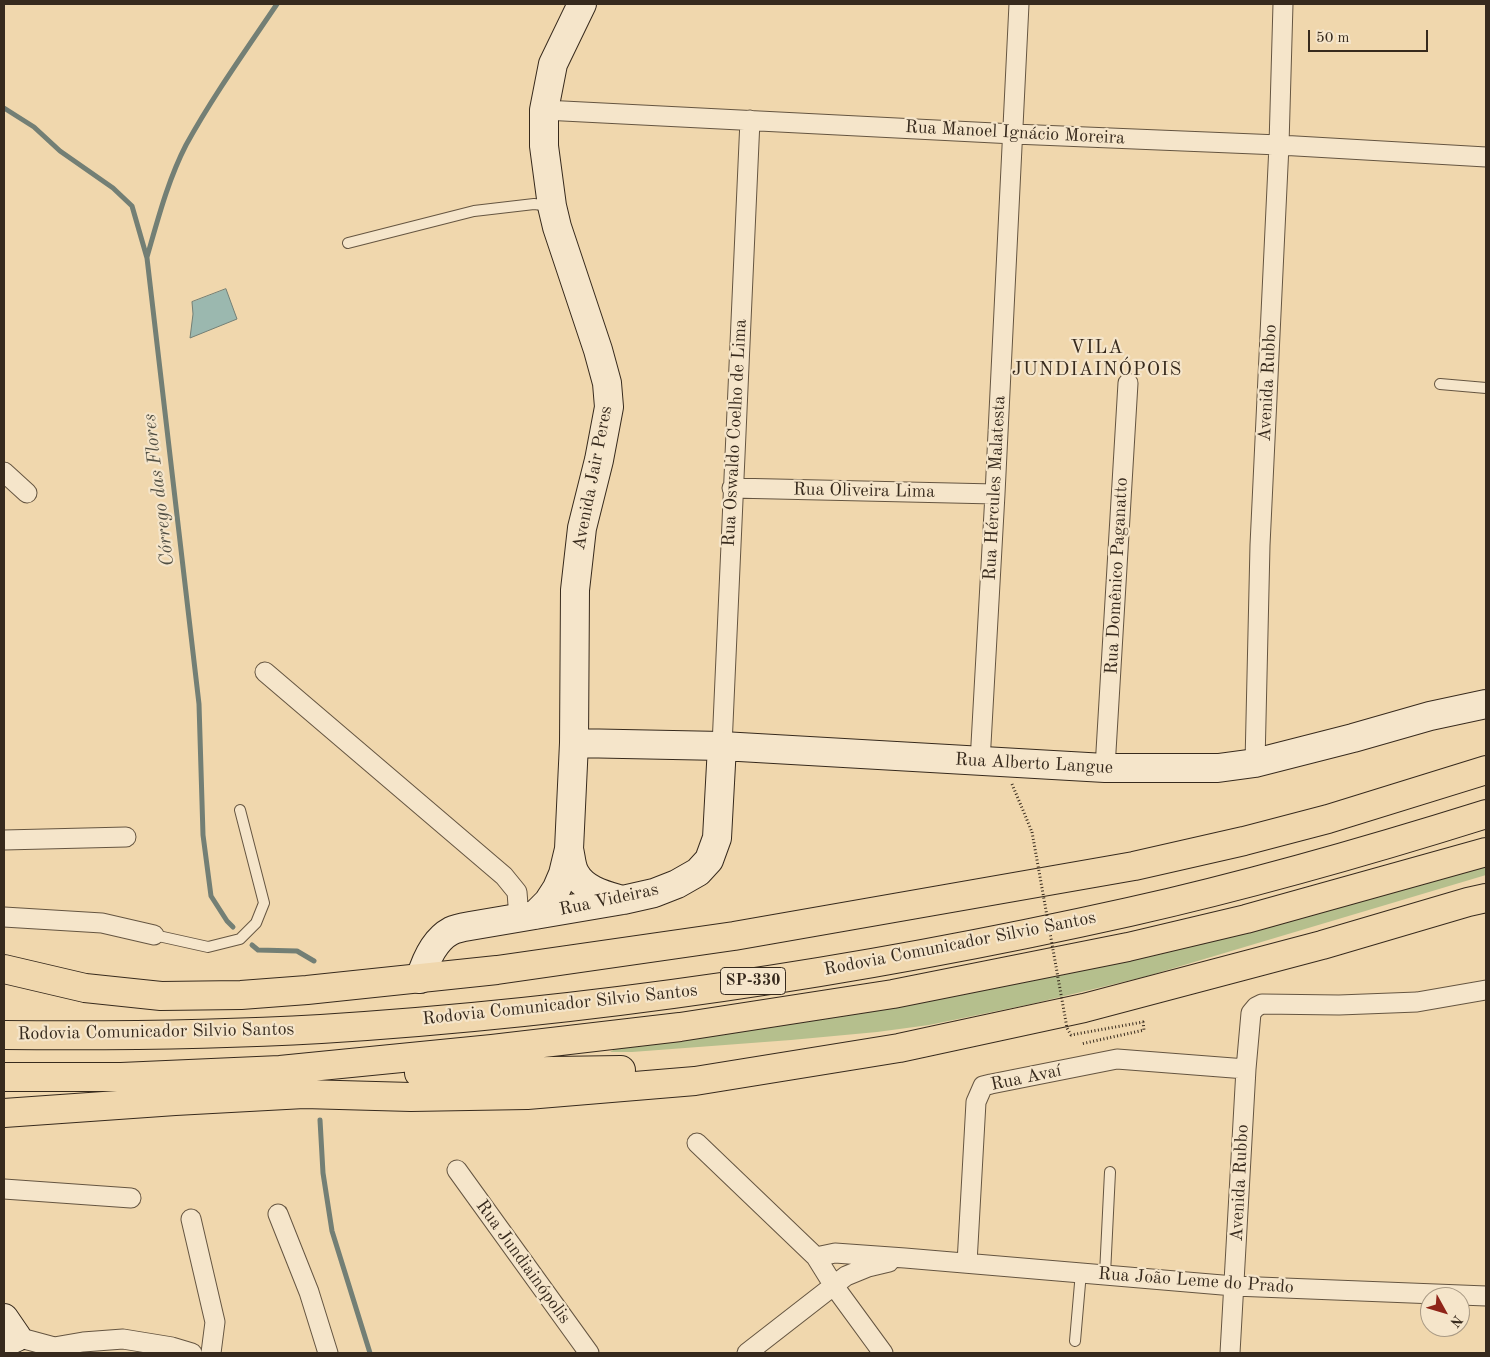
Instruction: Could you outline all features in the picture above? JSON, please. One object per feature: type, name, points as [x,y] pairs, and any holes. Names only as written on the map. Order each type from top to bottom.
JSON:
[{"type":"highway","points":[[4,969],[85,988],[160,996],[307,990],[497,970],[734,936],[1134,866],[1244,841],[1328,819],[1486,770]]},
{"type":"highway","name":"Rodovia Comunicador Silvio Santos","points":[[4,1035],[118,1036],[320,1029],[493,1015],[676,993],[904,958],[1129,912],[1248,883],[1424,834],[1486,814]]},
{"type":"highway","name":"Rodovia Comunicador Silvio Santos","points":[[4,1077],[121,1077],[280,1070],[492,1050],[670,1029],[893,994],[1128,948],[1246,919],[1486,852]]},
{"type":"highway","points":[[4,1113],[184,1100],[304,1094],[411,1097],[527,1095],[695,1081],[899,1048],[1084,1008],[1322,945],[1486,898]]},
{"type":"highway","points":[[4,984],[85,1001],[129,1007],[187,1008],[361,998],[402,993],[413,987],[420,979]]},
{"type":"highway","points":[[280,1070],[402,1073],[682,1068],[813,1054],[836,1049],[899,1048]]},
{"type":"street","name":"Avenida Jair Peres","points":[[582,4],[553,64],[544,110],[544,146],[552,206],[557,227],[600,358],[607,383],[609,407],[599,460],[582,528],[575,590],[574,743],[570,849],[574,872],[588,888],[624,900]]},
{"type":"street","name":"Rua Hércules Malatesta","points":[[992,762],[995,494],[1019,4]]},
{"type":"street","name":"Avenida Rubbo","points":[[1255,763],[1261,535],[1279,145],[1283,4]]},
{"type":"street","name":"Rua Manoel Ignácio Moreira","points":[[544,110],[1014,134],[1279,145],[1486,158]]},
{"type":"street","name":"Rua Oswaldo Coelho de Lima","points":[[722,746],[732,488],[750,120]]},
{"type":"street","name":"Rua Domênico Paganatto","points":[[1105,768],[1128,383]]},
{"type":"street","points":[[4,472],[27,493]]},
{"type":"street","name":"Rua Oliveira Lima","points":[[732,488],[995,494]]},
{"type":"street","points":[[265,672],[504,876],[517,892],[527,917],[452,930],[441,938],[430,954],[420,979]]},
{"type":"street","name":"Rua Alberto Langue","points":[[574,743],[722,746],[1105,768],[1218,768],[1255,763],[1430,716],[1486,704]]},
{"type":"street","name":"Rua Videiras","points":[[527,917],[654,893],[677,884],[698,872],[709,860],[717,838],[722,746]]},
{"type":"street","points":[[4,840],[126,836]]},
{"type":"street","name":"Avenida Jair Peres","points":[[527,917],[548,902],[557,888],[570,849]]},
{"type":"street","points":[[4,917],[102,924],[154,935]]},
{"type":"street","name":"Avenida Rubbo","points":[[1230,1353],[1246,1069],[1251,1013],[1262,1004],[1339,1005],[1407,1003],[1486,990]]},
{"type":"street","name":"Rua Avaí","points":[[967,1263],[976,1102],[983,1086],[1117,1059],[1246,1069]]},
{"type":"street","points":[[697,1143],[816,1257],[834,1286],[883,1353]]},
{"type":"street","name":"Rua Jundiainópolis","points":[[456,1170],[589,1353]]},
{"type":"street","points":[[4,1189],[131,1198]]},
{"type":"street","points":[[278,1214],[309,1292],[328,1353]]},
{"type":"street","points":[[191,1219],[215,1322],[211,1353]]},
{"type":"street","name":"Rua João Leme do Prado","points":[[816,1257],[835,1253],[1234,1286],[1486,1296]]},
{"type":"street","name":"Rua João Leme do Prado","points":[[746,1353],[846,1276],[868,1267],[905,1258]]},
{"type":"street","points":[[13,1338],[54,1347],[83,1342],[123,1339],[172,1347],[192,1353]]},
{"type":"lane","points":[[348,243],[474,211],[534,204],[552,206]]},
{"type":"lane","points":[[1440,384],[1486,388]]},
{"type":"lane","points":[[154,935],[208,947],[240,938],[256,923],[264,903],[240,810]]},
{"type":"lane","points":[[1105,1274],[1110,1172]]},
{"type":"lane","points":[[1075,1341],[1081,1272]]},
{"type":"path","points":[[992,762],[1032,832],[1067,1028],[1071,1035],[1143,1022],[1144,1030],[1081,1044]]},
{"type":"green space","points":[[1486,860],[1486,875],[1144,977],[1031,1004],[929,1025],[877,1032],[632,1052],[610,1052],[624,1044]]},
{"type":"water","points":[[226,289],[237,319],[190,338],[193,314],[192,302]]},
{"type":"waterway","points":[[147,257],[159,214],[186,145],[218,91],[277,4]]},
{"type":"waterway","name":"Córrego das Flores","points":[[4,108],[34,127],[60,151],[113,188],[132,206],[147,258],[199,704],[203,835],[211,896],[233,927]]},
{"type":"waterway","name":"Córrego das Flores","points":[[252,945],[258,950],[297,951],[314,961]]},
{"type":"waterway","name":"Córrego das Flores","points":[[320,1120],[323,1173],[332,1231],[370,1353]]},
{"type":"district","name":"VILA JUNDIAINÓPOIS","points":[[1097,359]]}]
